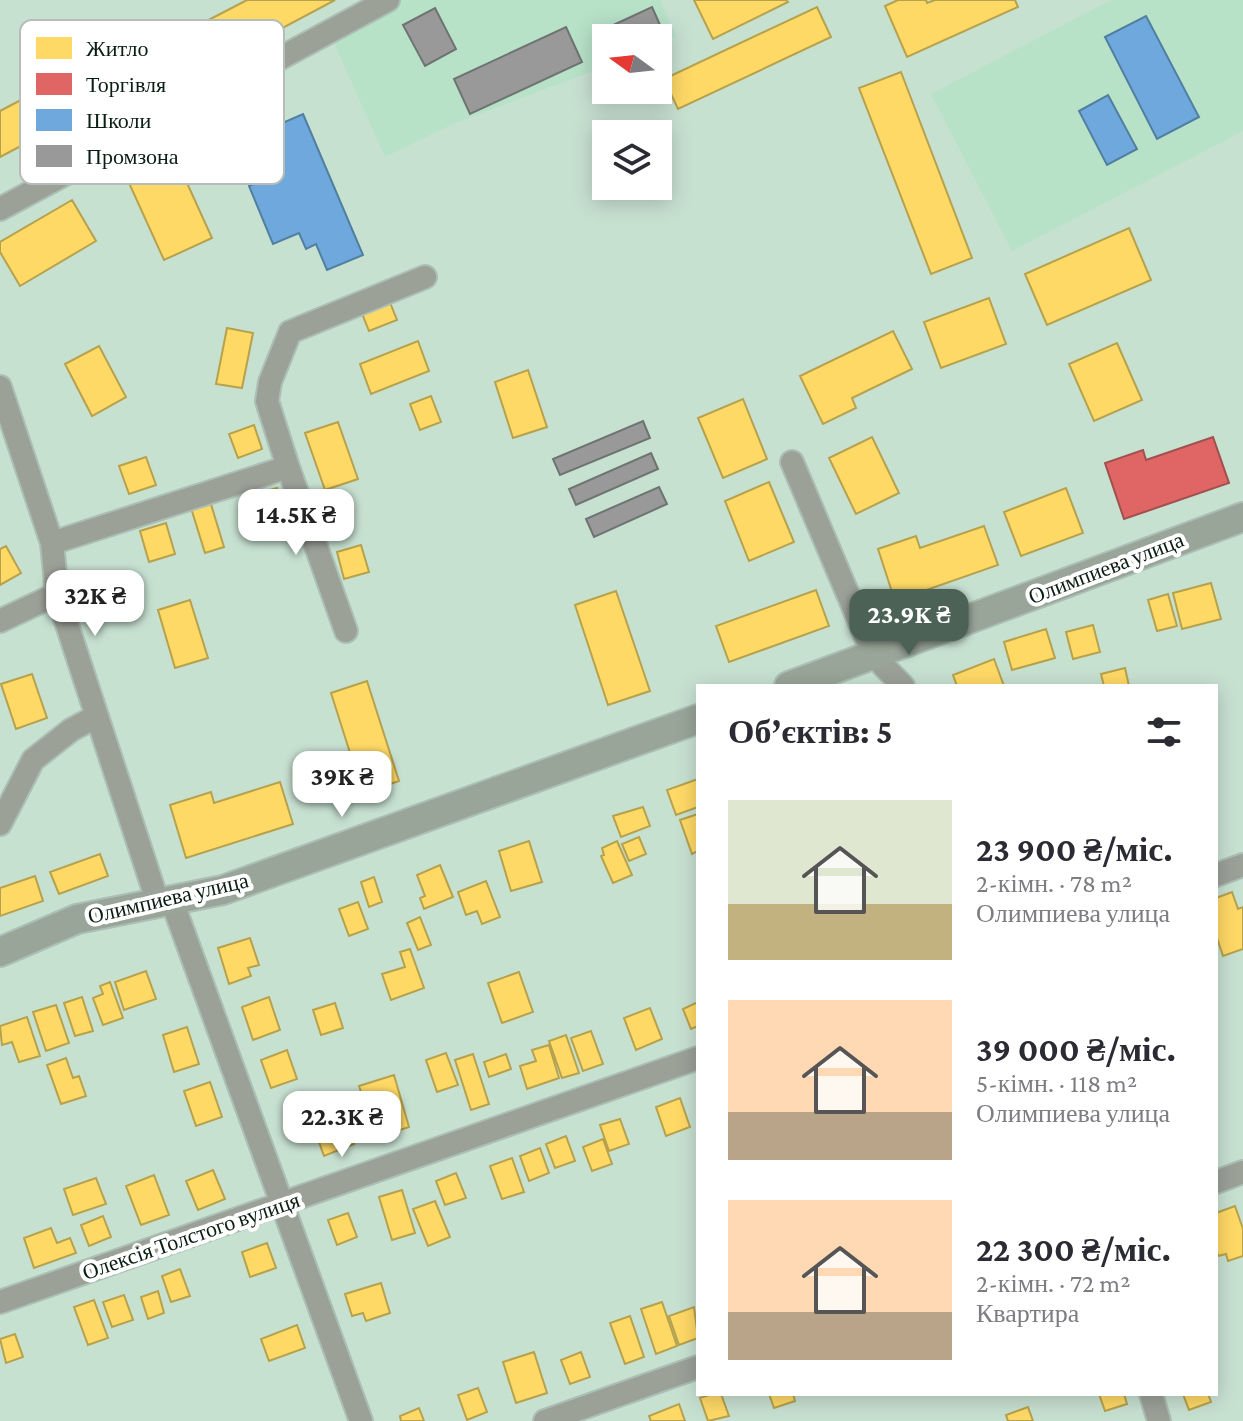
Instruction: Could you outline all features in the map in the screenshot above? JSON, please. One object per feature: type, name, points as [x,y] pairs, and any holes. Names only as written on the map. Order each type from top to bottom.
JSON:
[{"type":"main road","name":"Олимпиева улица","points":[[795,684],[1243,517]]},
{"type":"main road","name":"Олимпиева улица","points":[[0,952],[77,919],[223,890],[696,720]]},
{"type":"street","points":[[284,56],[388,0]]},
{"type":"street","points":[[0,209],[46,184]]},
{"type":"street","points":[[346,631],[267,401],[270,382],[290,332],[425,277]]},
{"type":"street","points":[[0,387],[52,543],[57,594],[97,716],[165,902],[283,1204],[361,1421]]},
{"type":"street","points":[[792,462],[874,656],[901,684]]},
{"type":"street","points":[[52,543],[288,467]]},
{"type":"street","points":[[0,621],[57,594]]},
{"type":"street","points":[[0,824],[33,760],[71,730],[97,716]]},
{"type":"street","points":[[1218,874],[1243,865]]},
{"type":"street","name":"Олексія Толстого вулиця","points":[[0,1302],[696,1059]]},
{"type":"street","points":[[1218,1181],[1243,1172]]},
{"type":"street","points":[[545,1421],[696,1368]]},
{"type":"street","points":[[1152,1396],[1159,1421]]},
{"type":"shaded area","points":[[399,0],[660,0],[671,24],[592,24],[592,71],[453,124],[385,157],[330,34]]},
{"type":"shaded area","points":[[1111,0],[1243,0],[1243,131],[1012,251],[931,94]]},
{"type":"building: Житло","points":[[247,0],[335,0],[284,27],[284,20],[208,20]]},
{"type":"building: Житло","points":[[694,0],[786,0],[788,2],[713,39]]},
{"type":"building: Житло","points":[[898,0],[926,0],[927,3],[935,0],[1015,0],[1018,7],[907,57],[885,6]]},
{"type":"building: Житло","points":[[817,7],[831,37],[678,109],[672,96],[672,75]]},
{"type":"building: Житло","points":[[901,72],[972,258],[931,274],[859,88]]},
{"type":"building: Житло","points":[[20,100],[20,146],[0,157],[0,111]]},
{"type":"building: Житло","points":[[129,184],[187,184],[212,238],[164,260]]},
{"type":"building: Житло","points":[[72,200],[96,241],[20,286],[0,252],[0,242]]},
{"type":"building: Житло","points":[[1129,228],[1151,280],[1047,325],[1025,274]]},
{"type":"building: Житло","points":[[989,298],[1006,344],[941,368],[924,322]]},
{"type":"building: Житло","points":[[389,300],[397,320],[369,331],[361,311]]},
{"type":"building: Житло","points":[[227,328],[253,333],[242,388],[216,384]]},
{"type":"building: Житло","points":[[893,331],[912,369],[852,398],[856,408],[823,424],[800,376]]},
{"type":"building: Житло","points":[[418,341],[429,371],[371,394],[360,364]]},
{"type":"building: Житло","points":[[1117,343],[1142,400],[1094,421],[1069,364]]},
{"type":"building: Житло","points":[[99,346],[126,397],[92,416],[65,364]]},
{"type":"building: Житло","points":[[528,370],[547,427],[513,438],[495,382]]},
{"type":"building: Житло","points":[[431,396],[441,422],[420,430],[410,404]]},
{"type":"building: Житло","points":[[743,399],[767,459],[723,478],[698,418]]},
{"type":"building: Житло","points":[[338,422],[358,479],[325,490],[305,433]]},
{"type":"building: Житло","points":[[254,425],[262,449],[238,458],[229,434]]},
{"type":"building: Житло","points":[[872,437],[899,493],[856,514],[829,458]]},
{"type":"building: Житло","points":[[146,457],[156,485],[129,494],[119,466]]},
{"type":"building: Житло","points":[[769,482],[794,542],[749,561],[725,501]]},
{"type":"building: Житло","points":[[277,488],[285,515],[258,524],[249,496]]},
{"type":"building: Житло","points":[[1066,488],[1083,533],[1021,556],[1004,512]]},
{"type":"building: Житло","points":[[210,501],[224,547],[205,553],[191,508]]},
{"type":"building: Житло","points":[[166,523],[175,554],[149,562],[140,531]]},
{"type":"building: Житло","points":[[984,526],[998,565],[895,601],[878,549],[916,536],[920,548]]},
{"type":"building: Житло","points":[[361,545],[369,572],[344,579],[337,552]]},
{"type":"building: Житло","points":[[6,546],[21,573],[0,585],[0,549]]},
{"type":"building: Житло","points":[[1211,583],[1221,619],[1182,629],[1173,593]]},
{"type":"building: Житло","points":[[816,590],[829,626],[729,662],[716,626]]},
{"type":"building: Житло","points":[[616,591],[650,691],[608,705],[575,605]]},
{"type":"building: Житло","points":[[1168,594],[1177,626],[1157,631],[1148,600]]},
{"type":"building: Житло","points":[[190,600],[208,658],[175,668],[158,610]]},
{"type":"building: Житло","points":[[1093,625],[1100,652],[1073,659],[1066,632]]},
{"type":"building: Житло","points":[[1046,629],[1055,658],[1012,670],[1004,642]]},
{"type":"building: Житло","points":[[994,659],[1003,684],[956,684],[953,675]]},
{"type":"building: Житло","points":[[1125,668],[1129,684],[1104,684],[1101,674]]},
{"type":"building: Житло","points":[[32,674],[47,718],[16,729],[1,684]]},
{"type":"building: Житло","points":[[367,681],[399,781],[353,796],[342,762],[352,759],[331,693]]},
{"type":"building: Житло","points":[[696,780],[696,808],[676,815],[667,790]]},
{"type":"building: Житло","points":[[280,782],[293,824],[186,858],[170,805],[211,792],[214,803]]},
{"type":"building: Житло","points":[[643,807],[650,826],[621,837],[613,816]]},
{"type":"building: Житло","points":[[696,815],[696,852],[692,854],[680,820]]},
{"type":"building: Житло","points":[[639,837],[646,854],[629,861],[622,844]]},
{"type":"building: Житло","points":[[529,841],[542,882],[511,891],[499,851]]},
{"type":"building: Житло","points":[[617,841],[632,875],[613,883],[601,856],[604,855],[602,848]]},
{"type":"building: Житло","points":[[100,854],[108,876],[59,894],[50,872]]},
{"type":"building: Житло","points":[[440,865],[453,897],[424,909],[420,898],[425,896],[417,875]]},
{"type":"building: Житло","points":[[35,876],[43,901],[0,916],[0,888]]},
{"type":"building: Житло","points":[[374,877],[382,902],[369,907],[361,882]]},
{"type":"building: Житло","points":[[486,881],[500,917],[482,924],[477,911],[466,915],[458,892]]},
{"type":"building: Житло","points":[[1232,892],[1238,909],[1243,907],[1243,949],[1223,956],[1218,941],[1218,897]]},
{"type":"building: Житло","points":[[358,902],[368,929],[349,936],[339,909]]},
{"type":"building: Житло","points":[[420,917],[431,945],[418,950],[407,923]]},
{"type":"building: Житло","points":[[250,938],[259,965],[248,968],[251,976],[229,984],[218,948]]},
{"type":"building: Житло","points":[[410,949],[424,988],[391,1000],[382,974],[405,967],[400,952]]},
{"type":"building: Житло","points":[[146,971],[156,999],[124,1010],[115,982]]},
{"type":"building: Житло","points":[[519,972],[533,1012],[502,1023],[488,983]]},
{"type":"building: Житло","points":[[110,982],[123,1018],[103,1025],[93,998],[103,994],[100,986]]},
{"type":"building: Житло","points":[[82,997],[93,1031],[75,1036],[64,1003]]},
{"type":"building: Житло","points":[[269,997],[280,1030],[253,1040],[242,1007]]},
{"type":"building: Житло","points":[[335,1003],[343,1028],[321,1035],[313,1010]]},
{"type":"building: Житло","points":[[696,1003],[696,1027],[691,1029],[683,1009]]},
{"type":"building: Житло","points":[[56,1005],[69,1043],[46,1051],[33,1012]]},
{"type":"building: Житло","points":[[650,1008],[662,1039],[636,1050],[624,1018]]},
{"type":"building: Житло","points":[[27,1017],[40,1056],[19,1062],[12,1042],[2,1045],[0,1026]]},
{"type":"building: Житло","points":[[187,1027],[199,1064],[174,1072],[163,1035]]},
{"type":"building: Житло","points":[[591,1031],[603,1064],[583,1071],[571,1038]]},
{"type":"building: Житло","points":[[566,1035],[579,1073],[562,1078],[549,1041]]},
{"type":"building: Житло","points":[[549,1045],[559,1078],[527,1089],[520,1066],[536,1061],[532,1050]]},
{"type":"building: Житло","points":[[287,1050],[297,1079],[271,1088],[261,1060]]},
{"type":"building: Житло","points":[[446,1053],[458,1085],[437,1092],[426,1060]]},
{"type":"building: Житло","points":[[473,1054],[489,1104],[471,1110],[455,1060]]},
{"type":"building: Житло","points":[[506,1054],[511,1069],[489,1077],[484,1062]]},
{"type":"building: Житло","points":[[66,1058],[73,1078],[79,1076],[86,1096],[61,1104],[47,1065]]},
{"type":"building: Житло","points":[[394,1075],[409,1127],[375,1138],[371,1126],[365,1128],[358,1103],[364,1101],[359,1086]]},
{"type":"building: Житло","points":[[210,1082],[222,1117],[196,1126],[184,1091]]},
{"type":"building: Житло","points":[[680,1098],[690,1127],[666,1136],[656,1107]]},
{"type":"building: Житло","points":[[344,1117],[354,1144],[324,1156],[314,1128]]},
{"type":"building: Житло","points":[[620,1119],[629,1144],[609,1151],[600,1125]]},
{"type":"building: Житло","points":[[566,1136],[575,1161],[555,1168],[546,1144]]},
{"type":"building: Житло","points":[[603,1139],[612,1164],[592,1171],[583,1147]]},
{"type":"building: Житло","points":[[540,1148],[549,1173],[529,1181],[520,1156]]},
{"type":"building: Житло","points":[[512,1158],[524,1192],[502,1199],[490,1166]]},
{"type":"building: Житло","points":[[213,1170],[225,1199],[198,1210],[186,1181]]},
{"type":"building: Житло","points":[[456,1173],[466,1198],[445,1205],[436,1181]]},
{"type":"building: Житло","points":[[154,1175],[169,1215],[141,1225],[126,1186]]},
{"type":"building: Житло","points":[[96,1178],[106,1204],[73,1215],[64,1189]]},
{"type":"building: Житло","points":[[402,1190],[415,1233],[392,1240],[379,1197]]},
{"type":"building: Житло","points":[[435,1201],[450,1237],[428,1246],[413,1209]]},
{"type":"building: Житло","points":[[1235,1206],[1243,1229],[1243,1256],[1228,1261],[1226,1254],[1218,1256],[1218,1212]]},
{"type":"building: Житло","points":[[348,1213],[357,1237],[337,1245],[328,1220]]},
{"type":"building: Житло","points":[[103,1216],[111,1237],[89,1246],[81,1225]]},
{"type":"building: Житло","points":[[51,1228],[57,1243],[70,1238],[76,1253],[34,1268],[24,1238]]},
{"type":"building: Житло","points":[[267,1243],[276,1268],[250,1277],[242,1252]]},
{"type":"building: Житло","points":[[180,1269],[190,1296],[171,1302],[162,1276]]},
{"type":"building: Житло","points":[[381,1283],[390,1313],[366,1321],[363,1313],[352,1316],[345,1294]]},
{"type":"building: Житло","points":[[158,1291],[164,1313],[148,1319],[141,1297]]},
{"type":"building: Житло","points":[[124,1295],[133,1320],[112,1327],[103,1302]]},
{"type":"building: Житло","points":[[94,1300],[108,1338],[88,1345],[74,1307]]},
{"type":"building: Житло","points":[[662,1302],[677,1346],[656,1354],[641,1309]]},
{"type":"building: Житло","points":[[694,1307],[696,1339],[679,1345],[669,1316]]},
{"type":"building: Житло","points":[[630,1316],[644,1357],[625,1364],[610,1323]]},
{"type":"building: Житло","points":[[297,1325],[305,1348],[269,1361],[261,1339]]},
{"type":"building: Житло","points":[[15,1334],[23,1357],[6,1363],[0,1339]]},
{"type":"building: Житло","points":[[534,1352],[547,1393],[516,1403],[503,1362]]},
{"type":"building: Житло","points":[[581,1352],[590,1377],[570,1384],[561,1360]]},
{"type":"building: Житло","points":[[478,1388],[487,1412],[467,1420],[458,1395]]},
{"type":"building: Житло","points":[[722,1396],[729,1416],[708,1421],[700,1398]]},
{"type":"building: Житло","points":[[770,1396],[794,1396],[795,1401],[774,1408]]},
{"type":"building: Житло","points":[[1100,1396],[1125,1396],[1127,1404],[1105,1411]]},
{"type":"building: Житло","points":[[1184,1396],[1209,1396],[1211,1402],[1189,1410]]},
{"type":"building: Житло","points":[[679,1404],[685,1421],[651,1421],[649,1416]]},
{"type":"building: Житло","points":[[1028,1407],[1033,1421],[1008,1421],[1006,1415]]},
{"type":"building: Житло","points":[[419,1408],[424,1421],[401,1421],[400,1416]]},
{"type":"building: Торгівля","points":[[1213,437],[1229,483],[1124,519],[1105,463],[1143,450],[1146,460]]},
{"type":"building: Школи","points":[[1146,16],[1199,117],[1157,139],[1105,37]]},
{"type":"building: Школи","points":[[1108,95],[1137,149],[1107,165],[1079,111]]},
{"type":"building: Школи","points":[[303,114],[363,255],[327,270],[316,244],[306,249],[299,233],[273,244],[249,186],[284,184],[284,122]]},
{"type":"building: Промзона","points":[[652,7],[660,24],[615,24]]},
{"type":"building: Промзона","points":[[435,8],[456,49],[425,66],[403,25]]},
{"type":"building: Промзона","points":[[566,27],[582,62],[470,114],[454,79]]},
{"type":"building: Промзона","points":[[643,421],[650,438],[560,475],[553,459]]},
{"type":"building: Промзона","points":[[651,453],[658,469],[576,505],[569,489]]},
{"type":"building: Промзона","points":[[659,487],[667,504],[594,537],[586,519]]}]
